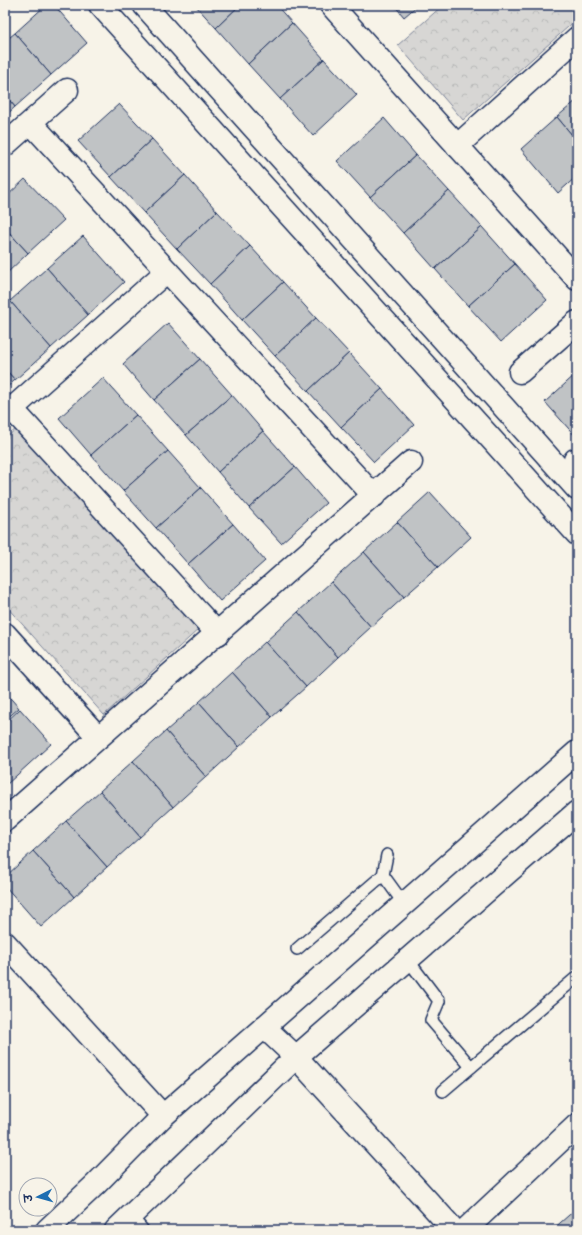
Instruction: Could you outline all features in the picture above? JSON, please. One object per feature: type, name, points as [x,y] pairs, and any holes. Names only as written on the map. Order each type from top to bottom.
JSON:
[{"type":"street","points":[[100,5],[577,534]]},
{"type":"street","points":[[144,5],[577,489]]},
{"type":"street","points":[[331,5],[577,279]]},
{"type":"street","points":[[457,146],[577,38]]},
{"type":"street","points":[[5,145],[67,90]]},
{"type":"street","points":[[31,123],[374,496]]},
{"type":"street","points":[[167,271],[8,412],[218,634]]},
{"type":"street","points":[[520,372],[577,322]]},
{"type":"street","points":[[5,820],[98,737],[218,634],[411,462]]},
{"type":"street","points":[[5,634],[98,737]]},
{"type":"street","points":[[47,1230],[96,1184],[163,1116],[577,752]]},
{"type":"street","points":[[130,1225],[296,1058],[577,812]]},
{"type":"street","points":[[5,943],[163,1116]]},
{"type":"street","points":[[264,1026],[296,1058],[454,1230]]},
{"type":"street","points":[[465,1230],[577,1125]]},
{"type":"lane","points":[[297,950],[383,874],[387,855]]},
{"type":"lane","points":[[383,874],[404,904]]},
{"type":"lane","points":[[408,960],[439,1001],[431,1020],[471,1067]]},
{"type":"lane","points":[[443,1091],[577,977]]},
{"type":"green space","points":[[443,5],[577,5],[577,19],[463,120],[398,45]]},
{"type":"green space","points":[[19,426],[200,628],[104,715],[5,605],[5,439]]},
{"type":"building","points":[[46,5],[54,5],[87,43],[51,75],[15,33]]},
{"type":"building","points":[[195,5],[240,5],[216,28]]},
{"type":"building","points":[[240,5],[276,5],[292,23],[248,64],[216,28]]},
{"type":"building","points":[[394,5],[418,5],[404,17]]},
{"type":"building","points":[[292,23],[324,59],[280,99],[248,64]]},
{"type":"building","points":[[15,33],[51,75],[15,107],[5,95],[5,41]]},
{"type":"building","points":[[324,59],[357,95],[313,136],[280,99]]},
{"type":"building","points":[[5,95],[15,107],[5,116]]},
{"type":"building","points":[[577,100],[577,141],[557,117]]},
{"type":"building","points":[[119,104],[152,139],[111,177],[78,141]]},
{"type":"building","points":[[557,117],[577,141],[577,176],[558,193],[521,149]]},
{"type":"building","points":[[384,118],[416,155],[370,197],[337,161]]},
{"type":"building","points":[[152,139],[185,175],[144,213],[111,177]]},
{"type":"building","points":[[416,155],[449,191],[403,233],[370,197]]},
{"type":"building","points":[[185,175],[217,211],[177,249],[144,213]]},
{"type":"building","points":[[25,179],[64,220],[28,253],[5,228],[5,198]]},
{"type":"building","points":[[449,191],[482,227],[435,269],[403,233]]},
{"type":"building","points":[[217,211],[250,246],[210,284],[177,249]]},
{"type":"building","points":[[482,227],[515,264],[468,306],[435,269]]},
{"type":"building","points":[[5,228],[28,253],[5,275]]},
{"type":"building","points":[[83,236],[124,282],[88,315],[47,268]]},
{"type":"building","points":[[250,246],[283,282],[242,320],[210,284]]},
{"type":"building","points":[[515,264],[547,300],[501,342],[468,306]]},
{"type":"building","points":[[47,268],[88,315],[51,348],[10,301]]},
{"type":"building","points":[[283,282],[316,318],[275,356],[242,320]]},
{"type":"building","points":[[10,301],[51,348],[15,380],[5,369],[5,306]]},
{"type":"building","points":[[316,318],[349,353],[308,391],[275,356]]},
{"type":"building","points":[[168,323],[200,359],[154,400],[123,364]]},
{"type":"building","points":[[349,353],[382,389],[341,427],[308,391]]},
{"type":"building","points":[[200,359],[232,395],[186,435],[154,400]]},
{"type":"building","points":[[5,369],[15,380],[5,389]]},
{"type":"building","points":[[577,373],[577,438],[545,402]]},
{"type":"building","points":[[103,378],[136,415],[91,455],[59,418]]},
{"type":"building","points":[[382,389],[414,425],[374,462],[341,427]]},
{"type":"building","points":[[232,395],[263,431],[218,472],[186,435]]},
{"type":"building","points":[[136,415],[168,451],[123,491],[91,455]]},
{"type":"building","points":[[263,431],[295,467],[249,508],[218,472]]},
{"type":"building","points":[[168,451],[201,488],[156,528],[123,491]]},
{"type":"building","points":[[295,467],[326,503],[281,543],[249,508]]},
{"type":"building","points":[[201,488],[233,524],[188,564],[156,528]]},
{"type":"building","points":[[430,492],[471,537],[438,567],[397,522]]},
{"type":"building","points":[[397,522],[438,567],[404,597],[364,552]]},
{"type":"building","points":[[233,524],[265,561],[220,601],[188,564]]},
{"type":"building","points":[[364,552],[404,597],[371,627],[331,582]]},
{"type":"building","points":[[331,582],[371,627],[338,657],[298,612]]},
{"type":"building","points":[[298,612],[338,657],[306,687],[265,642]]},
{"type":"building","points":[[265,642],[306,687],[272,717],[232,672]]},
{"type":"building","points":[[232,672],[272,717],[239,747],[199,702]]},
{"type":"building","points":[[5,692],[19,708],[5,720]]},
{"type":"building","points":[[199,702],[239,747],[206,777],[166,731]]},
{"type":"building","points":[[20,709],[51,744],[6,785],[5,723]]},
{"type":"building","points":[[166,731],[206,777],[173,807],[133,761]]},
{"type":"building","points":[[133,761],[173,807],[140,837],[100,791]]},
{"type":"building","points":[[100,791],[140,837],[107,867],[66,821]]},
{"type":"building","points":[[66,821],[107,867],[74,897],[33,851]]},
{"type":"building","points":[[33,851],[74,897],[41,927],[5,886],[5,877]]},
{"type":"building","points":[[577,1208],[577,1230],[552,1230]]}]
